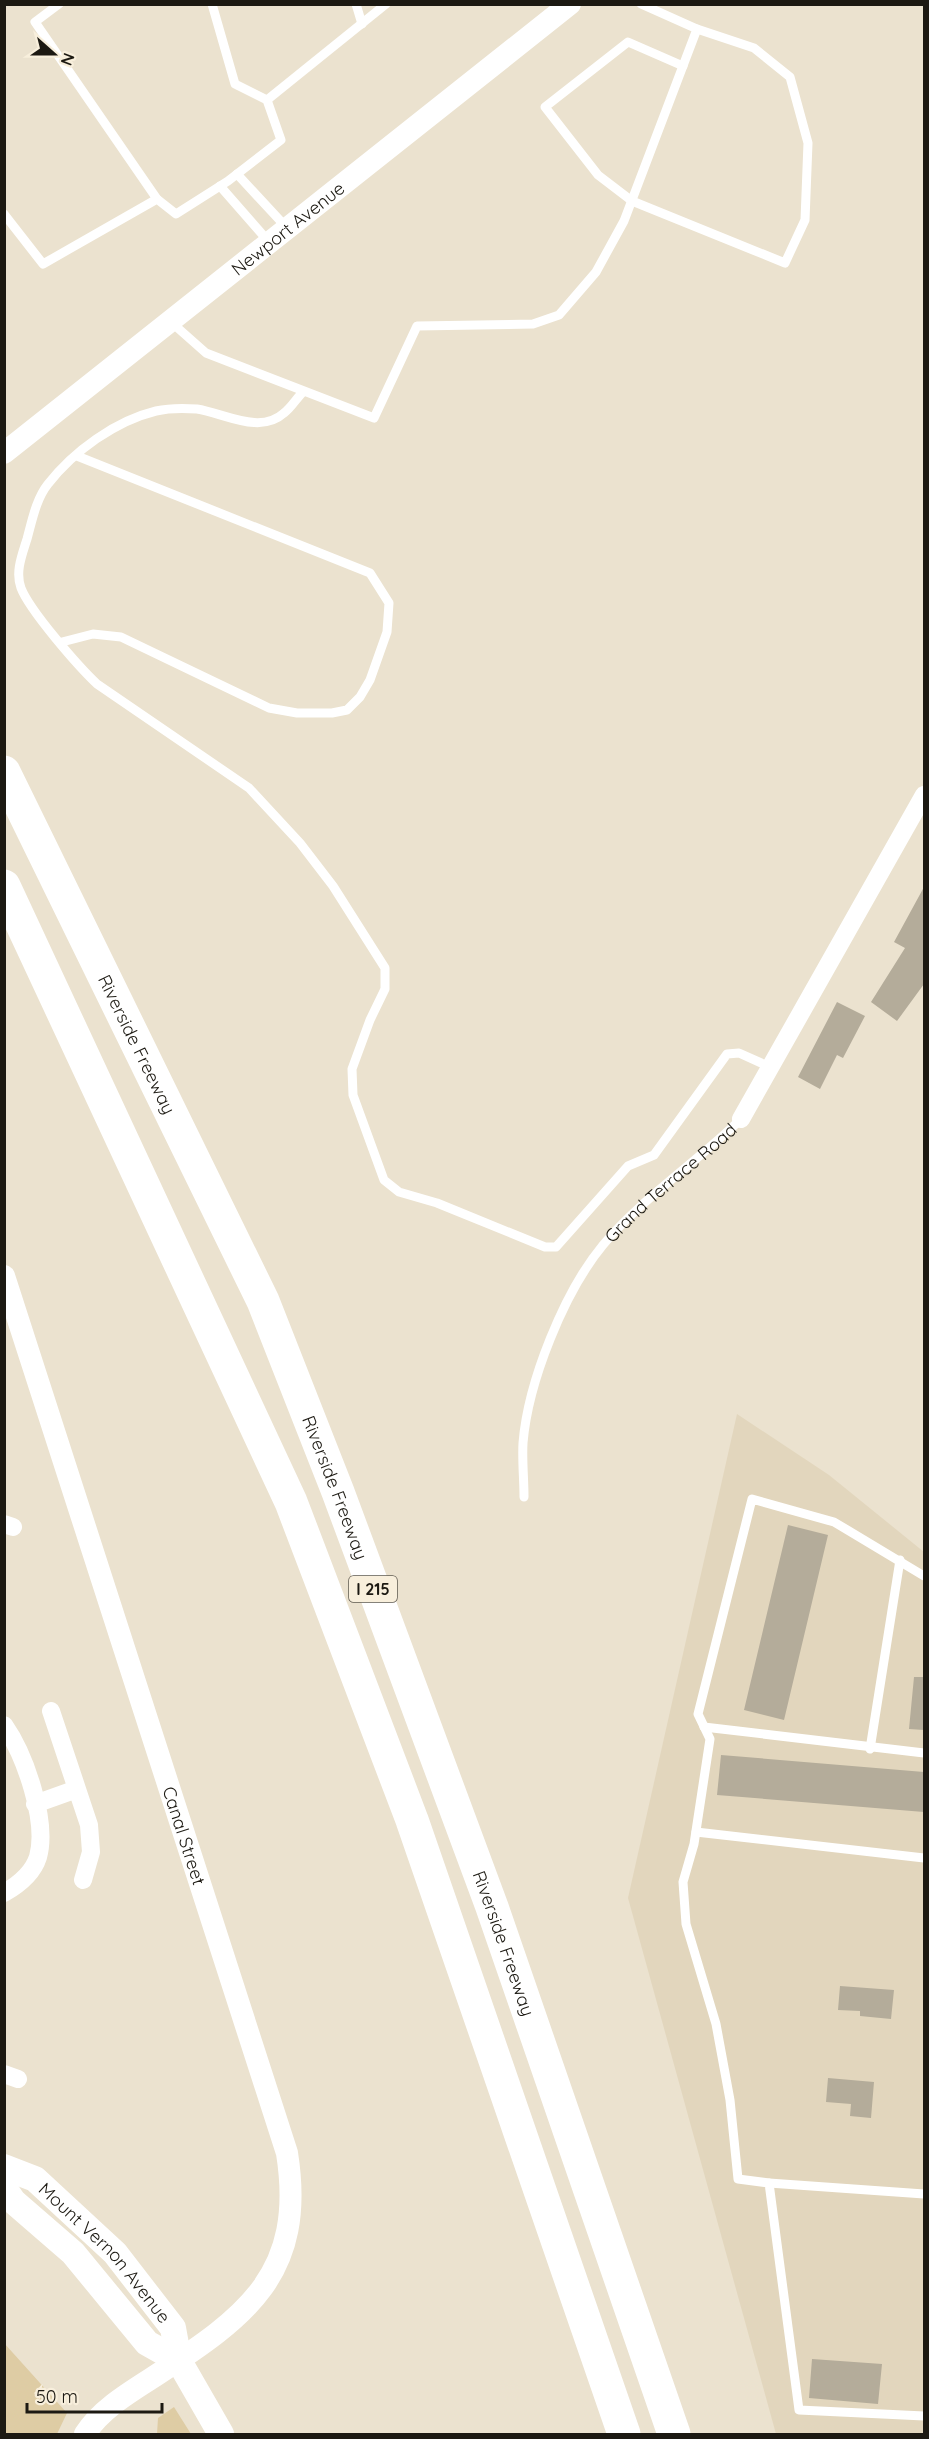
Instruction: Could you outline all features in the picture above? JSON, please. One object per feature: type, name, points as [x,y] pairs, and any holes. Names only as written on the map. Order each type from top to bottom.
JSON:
[{"type":"highway","name":"Riverside Freeway","points":[[4,772],[263,1301],[338,1492],[492,1907],[674,2434]]},
{"type":"highway","name":"I 215","points":[[4,886],[291,1502],[412,1820],[624,2434]]},
{"type":"main road","name":"Mount Vernon Avenue","points":[[4,2167],[35,2179],[115,2253],[173,2328],[178,2361],[221,2434]]},
{"type":"main road","name":"Mount Vernon Avenue","points":[[4,2188],[13,2202],[73,2253],[147,2343],[178,2361]]},
{"type":"street","name":"Newport Avenue","points":[[4,453],[570,4]]},
{"type":"street","name":"Grand Terrace Road","points":[[741,1119],[924,795]]},
{"type":"street","name":"Canal Street","points":[[4,1276],[289,2163],[292,2183],[290,2211],[283,2246],[271,2275],[241,2316],[178,2361]]},
{"type":"street","points":[[51,1711],[89,1825],[92,1852],[83,1880]]},
{"type":"street","points":[[4,1725],[18,1745],[35,1804],[41,1835],[37,1859],[21,1884],[4,1893]]},
{"type":"street","points":[[35,1804],[77,1789]]},
{"type":"street","points":[[85,2434],[92,2424],[121,2398],[178,2361]]},
{"type":"lane","points":[[59,4],[35,22],[157,199],[176,214],[220,186],[281,140],[267,100],[235,84],[212,4]]},
{"type":"lane","points":[[356,4],[362,24]]},
{"type":"lane","points":[[267,100],[386,4]]},
{"type":"lane","points":[[641,4],[697,29],[754,48],[790,77],[808,143],[805,220],[785,263],[632,201],[597,175],[545,107],[628,42],[683,66]]},
{"type":"lane","points":[[169,321],[206,353],[302,393],[374,418],[417,326],[533,324],[559,315],[596,272],[624,221],[697,29]]},
{"type":"lane","points":[[237,174],[278,235]]},
{"type":"lane","points":[[220,186],[278,235]]},
{"type":"lane","points":[[4,214],[43,264],[157,199]]},
{"type":"lane","points":[[302,393],[284,414],[262,423],[197,410],[155,411],[118,425],[77,456],[47,484],[39,500],[19,575],[21,588],[35,611],[80,667],[97,684],[249,788],[300,843],[333,886],[385,968],[385,989],[369,1020],[352,1069],[353,1095],[384,1180],[399,1192],[437,1203],[545,1247],[556,1247],[628,1166],[654,1155],[727,1054],[739,1053],[770,1067]]},
{"type":"lane","points":[[62,642],[93,634],[121,636],[269,708],[297,713],[332,713],[347,710],[360,698],[370,680],[387,632],[389,603],[370,573],[77,456]]},
{"type":"lane","name":"Grand Terrace Road","points":[[524,1497],[523,1442],[530,1408],[552,1333],[578,1280],[602,1246],[631,1216],[703,1155],[741,1119]]},
{"type":"lane","points":[[924,1576],[834,1522],[752,1499],[698,1714],[710,1739],[696,1832],[683,1882],[686,1924],[716,2024],[729,2100],[738,2179],[924,2194]]},
{"type":"lane","points":[[870,1749],[900,1560]]},
{"type":"lane","points":[[704,1727],[870,1749],[924,1753]]},
{"type":"lane","points":[[696,1832],[924,1858]]},
{"type":"lane","points":[[769,2183],[799,2410],[924,2416]]},
{"type":"shaded area","points":[[737,1414],[829,1475],[924,1552],[924,2434],[776,2434],[628,1898]]},
{"type":"shaded area","points":[[4,2343],[67,2413],[57,2434],[5,2434]]},
{"type":"shaded area","points":[[174,2407],[191,2434],[157,2434],[158,2418]]},
{"type":"building","points":[[924,887],[924,984],[897,1021],[871,1002],[905,948],[894,942]]},
{"type":"building","points":[[837,1002],[865,1016],[843,1058],[837,1055],[820,1089],[798,1077]]},
{"type":"building","points":[[788,1525],[828,1535],[784,1720],[744,1710]]},
{"type":"building","points":[[914,1677],[924,1677],[924,1730],[909,1729]]},
{"type":"building","points":[[721,1755],[924,1772],[924,1812],[717,1795]]},
{"type":"building","points":[[840,1986],[894,1990],[891,2019],[860,2016],[860,2011],[838,2010]]},
{"type":"building","points":[[828,2078],[874,2082],[871,2118],[850,2116],[851,2104],[826,2102]]},
{"type":"building","points":[[812,2359],[882,2364],[878,2404],[809,2398]]}]
